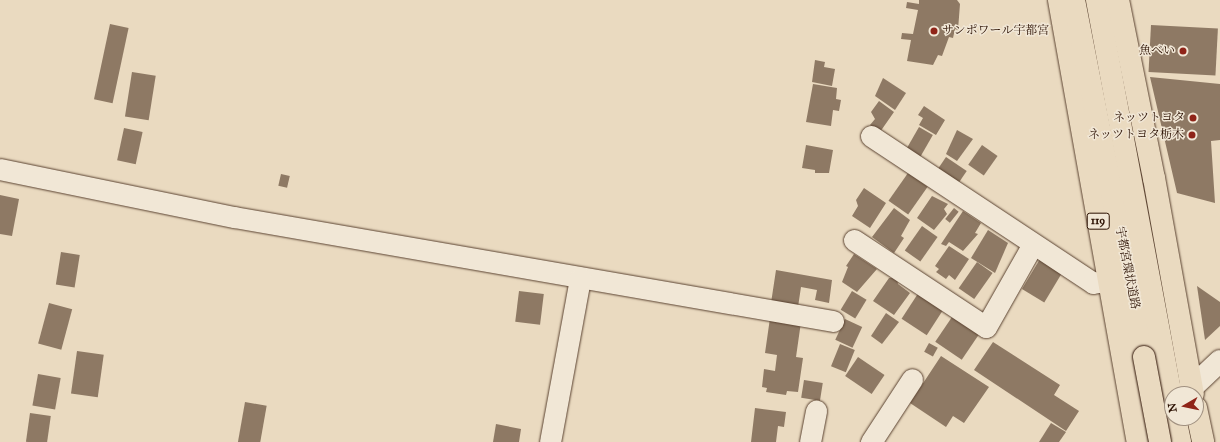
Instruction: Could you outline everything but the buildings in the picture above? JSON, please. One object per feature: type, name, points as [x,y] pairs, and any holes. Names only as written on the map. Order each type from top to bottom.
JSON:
[{"type":"highway","name":"119","points":[[1059,0],[1138,442]]},
{"type":"highway","name":"宇都宮環状道路","points":[[1074,0],[1153,356],[1166,386]]},
{"type":"highway","name":"宇都宮環状道路","points":[[1097,0],[1153,356],[1160,442]]},
{"type":"highway","points":[[1118,0],[1154,178],[1189,386]]},
{"type":"highway","points":[[1177,426],[1180,442]]},
{"type":"highway","points":[[1200,426],[1203,442]]},
{"type":"street","points":[[871,136],[1092,283],[1109,280]]},
{"type":"street","points":[[0,169],[234,217],[833,321]]},
{"type":"street","points":[[854,240],[986,327],[1033,244]]},
{"type":"street","points":[[550,442],[580,278]]},
{"type":"street","points":[[1196,386],[1220,361]]},
{"type":"street","points":[[870,442],[912,379]]},
{"type":"street","points":[[810,442],[816,411]]},
{"type":"street","points":[[1142,442],[1164,417]]},
{"type":"place","name":"サンポワール宇都宮","points":[[934,31]]},
{"type":"place","name":"魚べい","points":[[1183,51]]},
{"type":"place","name":"ネッツトヨタ","points":[[1193,118]]},
{"type":"place","name":"ネッツトヨタ栃木","points":[[1192,135]]}]
